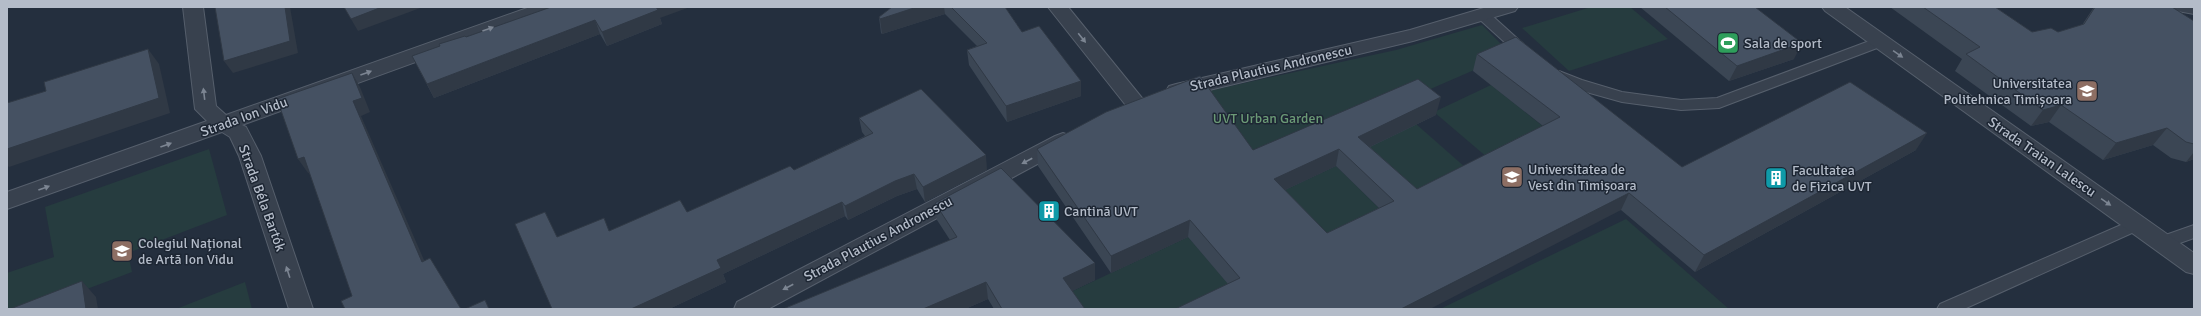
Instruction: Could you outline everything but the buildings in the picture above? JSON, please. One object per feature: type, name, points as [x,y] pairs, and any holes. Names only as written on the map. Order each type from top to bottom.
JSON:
[{"type":"street","name":"Strada Béla Bartók","points":[[193,7],[206,109],[224,124],[238,132],[250,156],[300,309]]},
{"type":"street","name":"Strada Ion Vidu","points":[[7,201],[549,7]]},
{"type":"street","points":[[1058,7],[1148,99]]},
{"type":"street","name":"Strada Plautius Andronescu","points":[[1114,114],[1148,99],[1203,83],[1413,35],[1508,7]]},
{"type":"street","name":"Strada Traian Lalescu","points":[[1832,7],[2194,265]]},
{"type":"street","name":"Strada Plautius Andronescu","points":[[746,309],[1080,132]]},
{"type":"lane","points":[[2177,7],[2194,10]]},
{"type":"lane","points":[[1483,15],[1547,71],[1577,84],[1622,97],[1681,105],[1719,104],[1880,42]]},
{"type":"lane","points":[[1946,309],[2137,224]]},
{"type":"lane","points":[[2163,243],[2194,231]]},
{"type":"green space","points":[[1591,7],[1630,7],[1668,39],[1569,71],[1522,28]]},
{"type":"green space","name":"UVT Urban Garden","points":[[1482,25],[1511,54],[1251,167],[1199,93],[1396,50]]},
{"type":"green space","points":[[1491,85],[1554,135],[1495,164],[1434,112]]},
{"type":"green space","points":[[1416,124],[1474,175],[1413,207],[1355,154]]},
{"type":"green space","points":[[209,149],[227,215],[128,253],[132,272],[34,309],[7,309],[7,273],[54,257],[45,207]]},
{"type":"green space","points":[[1336,166],[1389,218],[1324,250],[1272,196]]},
{"type":"green space","points":[[1626,219],[1729,309],[1440,309]]},
{"type":"green space","points":[[1188,237],[1238,295],[1210,309],[1074,309],[1064,295]]},
{"type":"green space","points":[[245,282],[252,309],[176,309]]},
{"type":"place","name":"Sala de sport","points":[[1728,43]]},
{"type":"place","name":"Universitatea Politehnica Timișoara","points":[[2087,91]]},
{"type":"place","name":"Universitatea de Vest din Timișoara","points":[[1512,177]]},
{"type":"place","name":"Facultatea de Fizica UVT","points":[[1776,178]]},
{"type":"place","name":"Cantină UVT","points":[[1049,211]]},
{"type":"place","name":"Colegiul Național de Artă Ion Vidu","points":[[122,251]]}]
